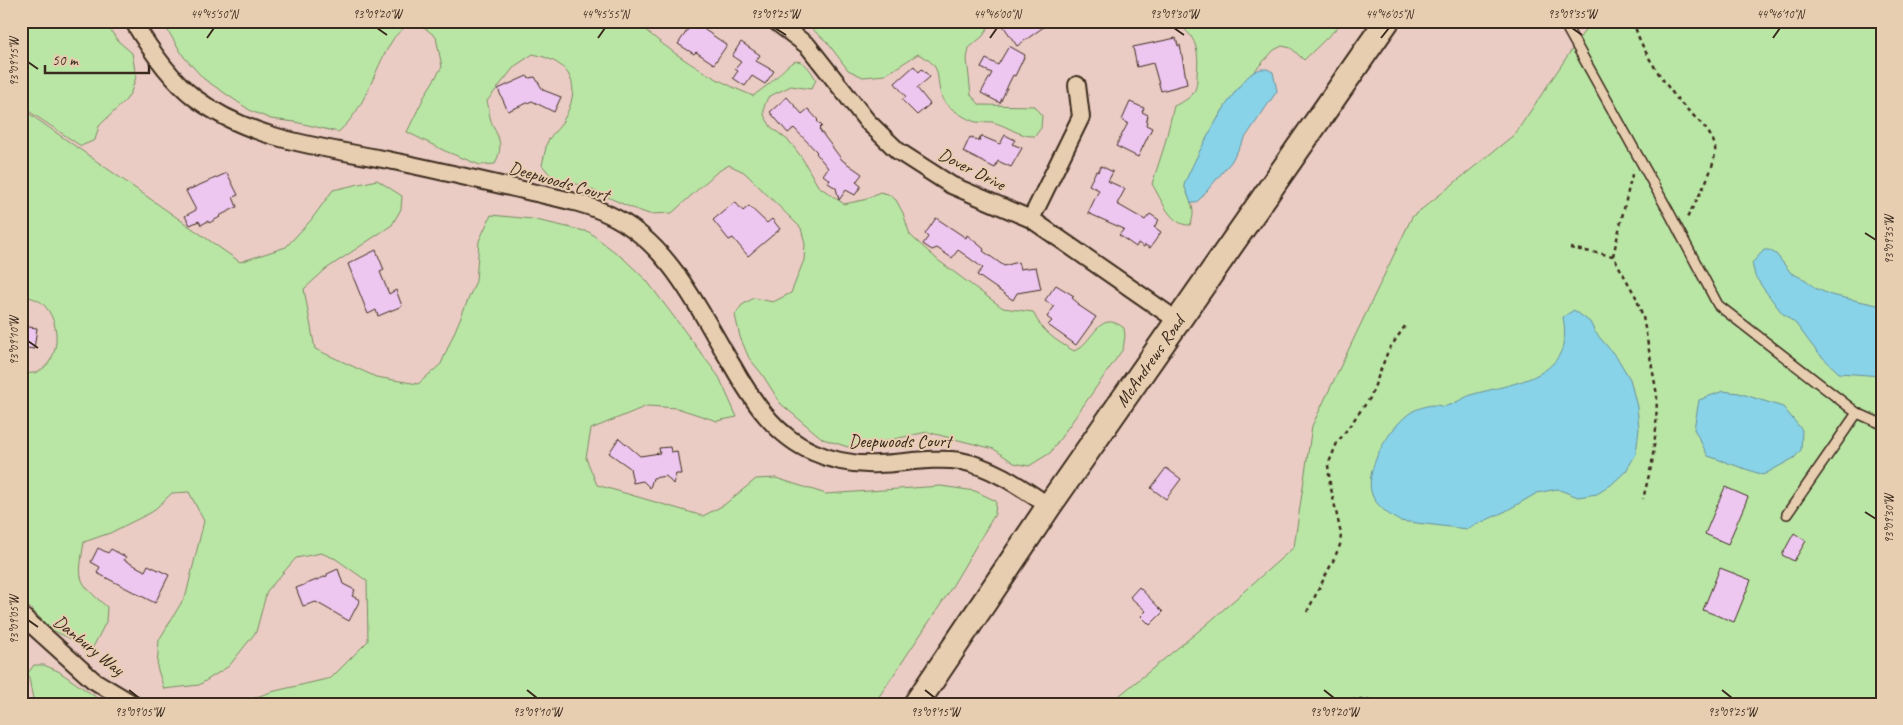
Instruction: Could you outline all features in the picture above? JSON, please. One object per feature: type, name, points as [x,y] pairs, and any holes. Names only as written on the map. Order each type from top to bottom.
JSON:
[{"type":"main road","name":"McAndrews Road","points":[[916,704],[1049,506],[1387,21]]},
{"type":"street","name":"Deepwoods Court","points":[[132,21],[169,72],[193,97],[216,112],[263,134],[435,170],[582,204],[609,214],[634,230],[680,277],[740,380],[763,414],[783,434],[812,452],[841,461],[875,464],[919,460],[961,462],[990,471],[1016,484],[1049,506]]},
{"type":"street","name":"Dover Drive","points":[[775,21],[808,46],[867,121],[898,151],[951,185],[1031,219],[1178,322]]},
{"type":"street","points":[[1031,219],[1081,117],[1077,85]]},
{"type":"street","name":"Danbury Way","points":[[21,615],[93,680],[133,704]]},
{"type":"lane","points":[[1563,21],[1718,305],[1857,413],[1882,424]]},
{"type":"lane","points":[[1787,514],[1857,413]]},
{"type":"path","points":[[1634,21],[1635,30],[1645,52],[1679,101],[1702,125],[1714,141],[1716,152],[1710,170],[1680,233]]},
{"type":"path","points":[[1635,162],[1613,256],[1636,297],[1644,317],[1657,395],[1652,463],[1642,499]]},
{"type":"path","points":[[1570,248],[1613,256]]},
{"type":"path","points":[[1307,612],[1340,545],[1339,517],[1330,484],[1328,465],[1337,443],[1370,398],[1388,352],[1407,323]]},
{"type":"path","points":[[1335,703],[1351,699],[1367,699],[1380,704]]},
{"type":"green space","points":[[21,21],[104,21],[118,41],[132,53],[136,77],[131,92],[126,100],[99,126],[95,140],[81,146],[21,106]]},
{"type":"green space","points":[[162,21],[635,21],[663,44],[705,73],[753,96],[792,62],[798,61],[809,69],[816,80],[811,89],[791,86],[768,97],[764,107],[764,115],[771,127],[790,142],[802,158],[818,186],[844,204],[864,200],[880,192],[888,194],[896,200],[903,213],[910,235],[939,261],[1003,308],[1033,312],[1040,325],[1050,335],[1074,351],[1081,347],[1102,324],[1108,322],[1115,323],[1124,328],[1123,349],[1050,453],[1029,466],[1014,463],[994,449],[927,432],[848,447],[823,439],[781,404],[762,374],[749,358],[740,337],[735,315],[742,305],[754,298],[773,302],[791,293],[804,260],[805,244],[801,228],[744,172],[729,165],[717,172],[672,213],[649,214],[583,186],[552,177],[542,165],[547,143],[561,124],[569,108],[573,87],[565,69],[557,63],[533,54],[515,66],[487,101],[491,121],[500,147],[495,164],[480,165],[445,151],[407,132],[426,93],[442,67],[436,37],[425,28],[408,24],[393,39],[356,112],[338,132],[295,122],[271,119],[251,111],[204,79],[184,57]]},
{"type":"green space","points":[[803,21],[992,21],[983,36],[969,48],[967,59],[971,95],[980,105],[1034,106],[1042,116],[1041,128],[1035,136],[1029,136],[997,124],[976,122],[962,116],[942,98],[937,73],[932,63],[918,54],[885,75],[863,77],[848,70],[827,42]]},
{"type":"green space","points":[[1169,21],[1344,21],[1304,60],[1291,48],[1282,46],[1274,50],[1236,91],[1219,116],[1185,185],[1193,209],[1190,225],[1177,221],[1172,216],[1152,184],[1164,147],[1174,106],[1192,95],[1197,82],[1198,56],[1194,42],[1185,30]]},
{"type":"green space","points":[[1591,21],[1882,21],[1882,704],[1109,704],[1206,625],[1294,547],[1312,426],[1412,217],[1515,134]]},
{"type":"green space","points":[[21,108],[240,262],[286,247],[311,220],[333,190],[377,180],[402,196],[401,209],[392,225],[326,269],[304,289],[315,349],[376,377],[418,384],[441,364],[476,281],[479,241],[491,215],[532,219],[589,232],[624,259],[647,281],[719,377],[737,417],[717,421],[677,408],[647,406],[591,429],[586,458],[597,485],[703,516],[724,505],[756,479],[776,478],[826,494],[941,486],[975,491],[996,501],[995,514],[947,595],[874,704],[248,704],[251,699],[271,692],[331,678],[368,641],[367,581],[336,559],[321,553],[296,558],[267,591],[256,632],[229,666],[199,685],[164,689],[157,667],[159,640],[186,595],[204,521],[189,492],[172,493],[152,512],[110,533],[84,542],[80,573],[82,579],[89,591],[107,607],[106,622],[92,649],[52,630],[21,599],[21,374],[35,373],[45,367],[55,350],[56,330],[49,311],[43,304],[36,299],[21,294]]},
{"type":"green space","points":[[34,665],[44,665],[58,671],[106,704],[34,704],[28,673]]},
{"type":"water","points":[[1261,69],[1273,72],[1277,91],[1231,162],[1201,198],[1195,203],[1191,203],[1184,185],[1214,124],[1245,79]]},
{"type":"water","points":[[1764,250],[1769,250],[1776,254],[1791,273],[1806,280],[1815,288],[1831,295],[1882,306],[1882,376],[1839,373],[1817,352],[1796,324],[1782,313],[1755,276],[1752,263]]},
{"type":"water","points":[[1574,310],[1590,322],[1595,332],[1618,359],[1630,379],[1637,407],[1639,429],[1636,454],[1626,471],[1611,485],[1597,494],[1578,497],[1557,489],[1537,493],[1506,511],[1467,529],[1400,521],[1382,509],[1374,499],[1371,489],[1371,476],[1380,450],[1396,426],[1413,411],[1424,407],[1453,404],[1474,394],[1539,374],[1551,365],[1560,353],[1564,337],[1563,317]]},
{"type":"water","points":[[1723,391],[1739,393],[1783,407],[1802,430],[1801,450],[1794,458],[1763,475],[1708,456],[1694,429],[1699,400]]},
{"type":"building","points":[[1000,21],[1052,21],[1017,46]]},
{"type":"building","points":[[693,22],[727,45],[714,64],[696,52],[694,54],[678,44]]},
{"type":"building","points":[[1176,38],[1178,46],[1180,45],[1187,84],[1161,91],[1153,63],[1137,67],[1133,47]]},
{"type":"building","points":[[741,42],[760,55],[756,61],[774,71],[765,84],[752,76],[745,86],[733,78],[738,71],[735,69],[741,62],[732,56]]},
{"type":"building","points":[[1009,46],[1025,55],[1000,103],[981,93],[992,73],[981,68],[986,59],[998,65]]},
{"type":"building","points":[[914,66],[919,72],[922,69],[930,77],[917,88],[930,104],[917,115],[902,100],[906,97],[895,83]]},
{"type":"building","points":[[527,76],[529,78],[535,77],[543,90],[561,97],[554,112],[532,101],[508,111],[498,89]]},
{"type":"building","points":[[787,97],[802,114],[808,109],[822,126],[819,129],[842,160],[862,174],[856,182],[861,186],[855,195],[846,190],[839,200],[836,188],[828,183],[830,180],[823,175],[828,168],[817,152],[794,128],[788,133],[770,112]]},
{"type":"building","points":[[1130,102],[1144,108],[1142,112],[1148,115],[1146,125],[1152,128],[1138,157],[1116,146],[1128,123],[1122,120]]},
{"type":"building","points":[[1005,135],[1015,140],[1012,144],[1022,148],[1011,167],[998,161],[995,168],[963,152],[970,137],[979,141],[981,136],[1000,144]]},
{"type":"building","points":[[1101,166],[1113,172],[1108,181],[1125,189],[1117,204],[1145,220],[1150,214],[1159,220],[1154,227],[1161,232],[1150,248],[1138,243],[1136,247],[1119,235],[1124,229],[1088,213],[1099,190],[1089,185],[1096,171],[1098,172]]},
{"type":"building","points":[[227,173],[238,195],[233,197],[237,207],[209,223],[208,221],[201,225],[199,221],[190,225],[185,216],[196,210],[186,191]]},
{"type":"building","points":[[735,202],[743,211],[749,206],[767,223],[772,219],[780,229],[748,256],[733,238],[729,240],[713,220]]},
{"type":"building","points":[[936,218],[966,238],[967,235],[984,249],[983,251],[1004,266],[1018,262],[1020,269],[1036,267],[1041,289],[1017,293],[1013,300],[977,275],[983,268],[958,250],[952,258],[937,248],[932,250],[923,244],[928,237],[925,234]]},
{"type":"building","points":[[376,250],[384,270],[380,272],[389,294],[396,290],[402,306],[378,316],[376,310],[368,314],[348,264]]},
{"type":"building","points":[[1056,285],[1074,296],[1072,298],[1078,305],[1096,317],[1076,345],[1048,325],[1052,321],[1047,317],[1054,307],[1045,300]]},
{"type":"building","points":[[21,326],[37,328],[34,349],[21,347]]},
{"type":"building","points":[[619,438],[640,456],[660,453],[659,448],[670,447],[671,452],[677,451],[681,474],[676,474],[673,484],[666,476],[653,478],[650,488],[643,481],[633,483],[630,468],[609,453]]},
{"type":"building","points":[[1166,468],[1181,479],[1166,499],[1151,488]]},
{"type":"building","points":[[1725,487],[1748,497],[1728,544],[1705,534]]},
{"type":"building","points":[[1794,533],[1806,541],[1794,561],[1782,555]]},
{"type":"building","points":[[98,548],[108,553],[111,549],[126,557],[124,560],[145,571],[148,565],[169,575],[155,603],[97,573],[100,567],[91,562]]},
{"type":"building","points":[[1720,568],[1751,580],[1734,622],[1703,610]]},
{"type":"building","points":[[338,569],[343,584],[355,590],[352,596],[360,600],[349,621],[316,602],[303,606],[296,588],[327,576],[327,574]]},
{"type":"building","points":[[1139,587],[1163,612],[1150,625],[1141,616],[1146,611],[1130,597]]}]
